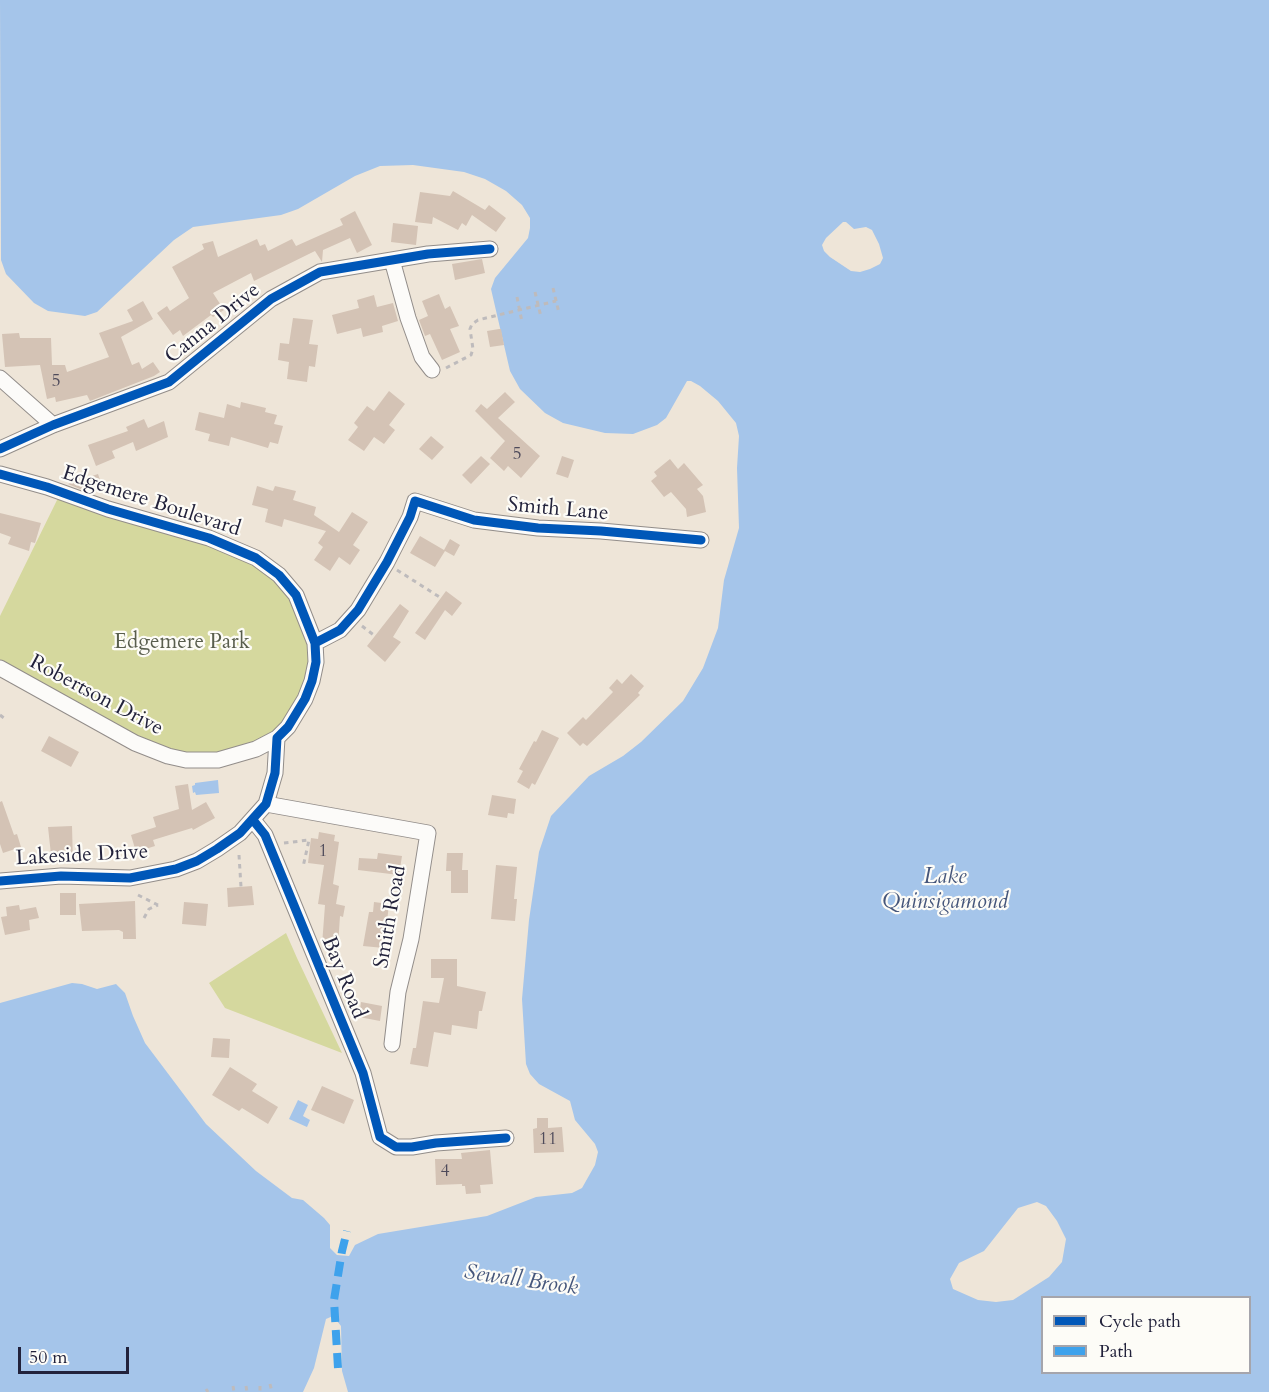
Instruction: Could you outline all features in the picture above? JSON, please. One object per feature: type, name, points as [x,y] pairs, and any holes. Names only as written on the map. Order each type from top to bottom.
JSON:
[{"type":"street","name":"Canna Drive","points":[[0,449],[52,425],[169,382],[271,299],[320,272],[428,254],[490,249]]},
{"type":"street","points":[[392,260],[408,318],[422,357],[432,370]]},
{"type":"street","points":[[0,378],[52,425]]},
{"type":"street","name":"Edgemere Boulevard","points":[[0,474],[47,487],[108,509],[209,538],[256,558],[279,575],[296,595],[315,643]]},
{"type":"street","name":"Smith Lane","points":[[387,562],[410,517],[415,501],[474,520],[538,528],[701,540]]},
{"type":"street","points":[[266,804],[275,773],[277,738],[293,720],[305,699],[316,662],[315,643],[340,630],[350,621],[387,562]]},
{"type":"street","name":"Robertson Drive","points":[[0,668],[135,743],[168,756],[186,760],[218,760],[256,749],[277,738]]},
{"type":"street","name":"Lakeside Drive","points":[[0,881],[57,876],[130,878],[153,874],[197,861],[236,836],[266,804]]},
{"type":"street","name":"Smith Road","points":[[266,804],[428,833],[411,939],[398,992],[392,1044]]},
{"type":"street","name":"Bay Road","points":[[253,820],[265,835],[363,1073],[380,1137],[396,1147],[412,1148],[436,1143],[506,1138]]},
{"type":"path","points":[[553,288],[559,313]]},
{"type":"path","points":[[535,292],[541,317]]},
{"type":"path","points":[[517,297],[522,322]]},
{"type":"path","points":[[432,370],[446,368],[471,355],[473,349],[470,329],[472,324],[478,320],[556,301]]},
{"type":"path","points":[[387,562],[441,598]]},
{"type":"path","points":[[0,715],[4,718]]},
{"type":"path","points":[[282,843],[309,840],[303,867]]},
{"type":"path","points":[[239,855],[242,887]]},
{"type":"path","points":[[138,895],[158,905],[149,909],[144,918]]},
{"type":"path","points":[[270,1384],[272,1392]]},
{"type":"path","points":[[232,1386],[234,1392]]},
{"type":"path","points":[[246,1386],[247,1392]]},
{"type":"path","points":[[260,1386],[260,1392]]},
{"type":"green space","name":"Edgemere Park","points":[[61,492],[269,567],[296,595],[316,662],[277,738],[245,753],[172,757],[0,668],[0,616]]},
{"type":"green space","points":[[286,933],[342,1053],[225,1008],[209,983]]},
{"type":"water","name":"Lake Quinsigamond","points":[[0,0],[1269,0],[1269,1392],[348,1392],[342,1371],[341,1326],[333,1316],[326,1319],[314,1368],[303,1392],[0,1392],[0,1003],[72,983],[97,989],[116,984],[125,993],[145,1043],[206,1124],[256,1171],[292,1198],[303,1200],[324,1218],[330,1225],[330,1248],[337,1255],[349,1256],[355,1245],[378,1234],[487,1216],[536,1197],[572,1193],[582,1188],[595,1165],[598,1152],[595,1144],[575,1120],[570,1101],[539,1084],[530,1074],[526,1064],[522,999],[529,920],[539,852],[551,816],[589,776],[623,756],[641,742],[683,701],[703,668],[718,628],[724,580],[739,528],[737,468],[739,436],[736,423],[718,401],[700,386],[687,381],[666,418],[657,425],[633,434],[605,433],[563,423],[545,413],[520,389],[510,371],[491,289],[495,278],[528,238],[530,218],[522,205],[506,191],[485,179],[464,172],[413,165],[380,166],[355,176],[298,209],[281,215],[193,227],[174,240],[97,312],[85,316],[48,311],[34,303],[6,274],[1,260]],"holes":[[[843,222],[854,229],[866,227],[872,230],[883,258],[880,264],[860,272],[851,271],[824,251],[822,245],[826,238]],[[1037,1202],[1046,1206],[1066,1239],[1062,1262],[1049,1277],[1013,1300],[996,1302],[978,1300],[953,1289],[950,1279],[959,1263],[984,1251],[1018,1208]]]},
{"type":"water","points":[[218,780],[219,793],[196,795],[195,792],[193,793],[192,786],[195,783]]},
{"type":"water","points":[[298,1100],[308,1105],[303,1116],[310,1120],[307,1127],[289,1119]]},
{"type":"building","points":[[453,191],[485,210],[489,205],[506,218],[496,232],[472,215],[466,226],[462,223],[458,230],[433,217],[432,224],[415,222],[420,192],[450,196]]},
{"type":"building","points":[[355,211],[372,245],[357,253],[350,238],[323,250],[322,262],[315,251],[254,281],[251,273],[213,293],[224,310],[213,317],[211,315],[183,336],[180,330],[173,335],[157,313],[167,306],[170,311],[189,298],[172,267],[204,249],[202,244],[213,241],[218,257],[257,239],[260,246],[265,244],[268,251],[292,239],[296,246],[343,225],[340,219]]},
{"type":"building","points":[[393,223],[418,226],[416,245],[391,242]]},
{"type":"building","points":[[482,259],[485,273],[455,280],[452,264]]},
{"type":"building","points":[[439,294],[445,309],[450,306],[459,326],[450,329],[460,352],[442,360],[430,334],[425,336],[419,320],[428,316],[422,301]]},
{"type":"building","points":[[374,295],[377,307],[393,303],[398,321],[382,326],[383,332],[363,337],[361,328],[337,334],[332,315],[359,308],[357,300]]},
{"type":"building","points":[[143,301],[153,319],[121,337],[132,365],[139,362],[142,369],[153,362],[160,372],[154,376],[90,401],[87,395],[56,402],[55,397],[47,399],[40,365],[5,367],[2,334],[19,333],[20,338],[51,338],[52,365],[65,365],[67,372],[109,357],[99,333],[133,321],[127,310]]},
{"type":"building","points":[[293,318],[313,320],[309,344],[318,345],[315,367],[309,366],[307,382],[287,379],[289,362],[278,360],[280,343],[289,344]]},
{"type":"building","points":[[501,329],[504,345],[490,347],[487,331]]},
{"type":"building","points":[[389,391],[405,404],[389,425],[395,430],[384,444],[374,437],[364,451],[348,440],[358,427],[354,423],[367,406],[374,411]]},
{"type":"building","points":[[505,392],[515,402],[498,418],[540,456],[521,478],[508,466],[504,471],[490,458],[505,441],[475,411],[481,404],[487,409]]},
{"type":"building","points":[[241,402],[266,408],[265,412],[277,415],[274,424],[283,426],[278,444],[270,442],[268,448],[231,437],[229,446],[208,441],[210,434],[195,430],[199,412],[224,418],[227,404],[240,408]]},
{"type":"building","points":[[144,419],[148,428],[164,421],[168,437],[136,451],[133,442],[112,451],[115,458],[96,466],[88,445],[128,431],[126,427]]},
{"type":"building","points":[[431,436],[444,447],[432,460],[419,449]]},
{"type":"building","points":[[481,456],[490,464],[471,484],[462,475]]},
{"type":"building","points":[[562,456],[574,460],[568,478],[556,474]]},
{"type":"building","points":[[670,459],[678,469],[684,463],[703,485],[697,489],[703,496],[706,512],[687,517],[686,509],[671,492],[664,497],[651,481],[657,476],[654,472]]},
{"type":"building","points":[[98,474],[102,486],[80,489],[68,484]]},
{"type":"building","points":[[257,486],[273,491],[275,486],[296,491],[293,500],[316,507],[314,515],[339,532],[352,512],[368,522],[353,545],[360,550],[350,565],[339,557],[330,571],[314,560],[323,547],[318,543],[326,531],[284,519],[282,527],[265,522],[268,509],[252,505]]},
{"type":"building","points":[[0,513],[41,523],[35,543],[31,542],[29,551],[8,544],[11,537],[0,533]]},
{"type":"building","points":[[420,536],[444,550],[450,539],[460,545],[454,556],[445,551],[435,567],[410,553]]},
{"type":"building","points":[[446,591],[462,603],[452,616],[445,610],[425,640],[415,633]]},
{"type":"building","points":[[400,604],[409,611],[393,637],[401,642],[385,662],[367,646]]},
{"type":"building","points":[[631,674],[644,686],[638,693],[640,695],[587,746],[583,743],[580,746],[567,733],[583,717],[586,720],[613,692],[609,688],[617,679],[622,684]]},
{"type":"building","points":[[542,730],[559,738],[535,785],[532,783],[529,789],[517,782],[523,771],[519,769]]},
{"type":"building","points":[[49,736],[79,752],[71,767],[41,751]]},
{"type":"building","points":[[188,784],[192,810],[206,802],[215,818],[193,830],[192,828],[153,840],[155,846],[136,852],[131,835],[156,827],[153,817],[179,809],[175,786]]},
{"type":"building","points":[[492,795],[516,799],[514,814],[508,813],[507,818],[488,815]]},
{"type":"building","points":[[2,801],[14,835],[17,834],[21,847],[3,853],[0,844],[0,802]]},
{"type":"building","points":[[72,826],[73,863],[52,864],[48,827]]},
{"type":"building","points":[[319,832],[335,835],[334,841],[339,842],[333,884],[339,886],[336,904],[345,906],[343,917],[340,916],[338,946],[322,945],[325,905],[318,904],[324,865],[308,863],[311,838],[318,839]]},
{"type":"building","points":[[378,853],[402,856],[399,875],[358,870],[359,858],[377,859]]},
{"type":"building","points":[[447,853],[463,853],[462,870],[468,870],[468,893],[451,893],[451,871],[446,871]]},
{"type":"building","points":[[496,865],[517,867],[514,899],[517,899],[515,921],[491,919]]},
{"type":"building","points":[[252,886],[254,905],[228,907],[227,888]]},
{"type":"building","points":[[60,893],[76,893],[76,915],[60,915]]},
{"type":"building","points":[[135,901],[136,939],[123,939],[123,932],[119,930],[82,931],[79,904]]},
{"type":"building","points":[[184,902],[208,904],[206,926],[182,924]]},
{"type":"building","points":[[374,902],[389,904],[384,948],[363,946],[369,912],[373,912]]},
{"type":"building","points":[[19,905],[20,910],[36,907],[39,918],[29,920],[30,930],[5,935],[1,917],[7,916],[6,907]]},
{"type":"building","points":[[431,959],[457,959],[457,986],[486,992],[482,1011],[479,1011],[477,1029],[452,1025],[451,1035],[434,1032],[428,1067],[410,1064],[413,1048],[416,1048],[423,1001],[439,1003],[444,978],[431,978]]},
{"type":"building","points":[[361,1002],[382,1006],[380,1021],[359,1017]]},
{"type":"building","points":[[213,1038],[230,1039],[229,1058],[211,1057]]},
{"type":"building","points":[[230,1067],[257,1084],[252,1091],[278,1107],[268,1124],[242,1108],[239,1111],[212,1095]]},
{"type":"building","points":[[322,1086],[354,1100],[344,1124],[311,1110]]},
{"type":"building","points":[[537,1118],[548,1118],[548,1128],[562,1127],[564,1152],[534,1153],[533,1129],[537,1128]]},
{"type":"building","points":[[490,1150],[493,1184],[480,1185],[481,1193],[466,1194],[465,1186],[462,1184],[436,1185],[435,1159],[462,1159],[461,1153]]},
{"type":"marked path","points":[[338,1368],[334,1300],[347,1231]]},
{"type":"cycle path","points":[[0,449],[53,425],[169,382],[271,299],[320,272],[428,254],[490,249]]},
{"type":"cycle path","points":[[0,474],[47,487],[108,509],[209,538],[256,558],[279,575],[296,595],[315,643],[316,662],[305,699],[288,727],[277,738],[275,773],[266,804],[240,833],[217,849],[197,861],[176,869],[130,878],[61,876],[0,881]]},
{"type":"cycle path","points":[[315,643],[340,630],[358,610],[387,562],[410,517],[415,501],[474,520],[538,528],[701,540]]},
{"type":"cycle path","points":[[253,820],[265,835],[363,1073],[380,1137],[396,1147],[506,1138]]},
{"type":"water label","name":"Sewall Brook","points":[[521,1281]]}]
